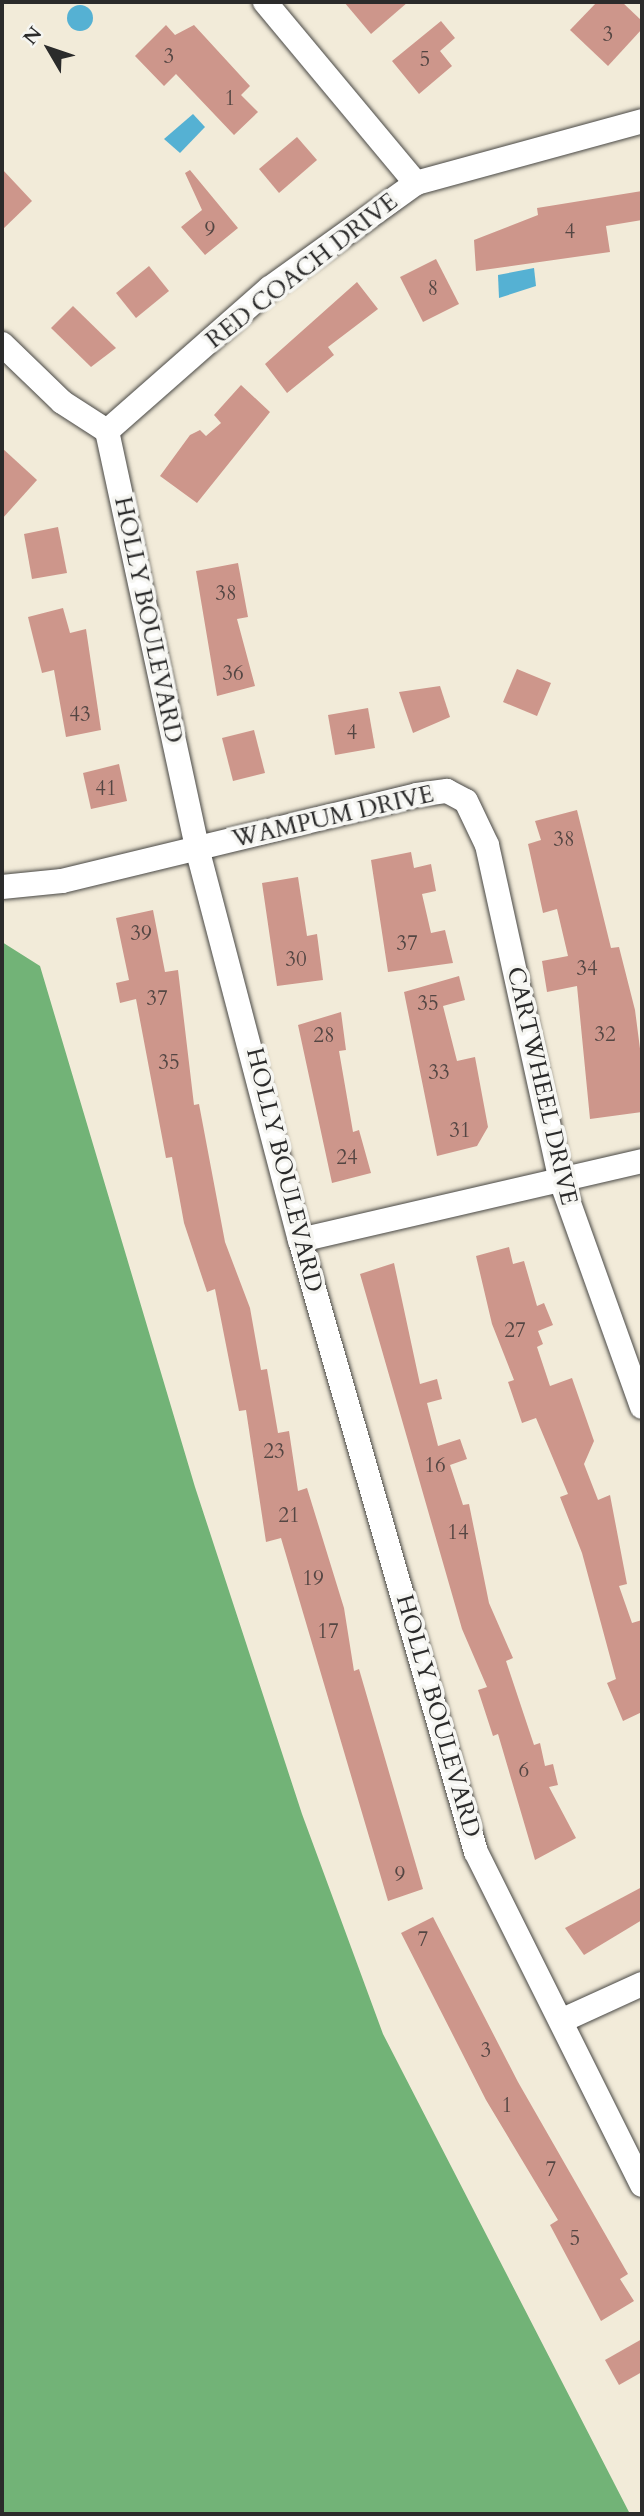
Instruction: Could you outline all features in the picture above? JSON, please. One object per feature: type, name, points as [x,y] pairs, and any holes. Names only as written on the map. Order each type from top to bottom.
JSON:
[{"type":"street","points":[[265,2],[416,183]]},
{"type":"street","name":"RED COACH DRIVE","points":[[107,431],[271,288],[416,183],[642,121]]},
{"type":"street","points":[[2,344],[62,402],[107,431]]},
{"type":"street","name":"HOLLY BOULEVARD","points":[[107,431],[197,848],[300,1240],[476,1852],[563,2020],[642,2185]]},
{"type":"street","name":"WAMPUM DRIVE","points":[[2,887],[62,881],[417,795],[447,791],[466,801]]},
{"type":"street","name":"CARTWHEEL DRIVE","points":[[466,801],[486,845],[560,1178],[642,1407]]},
{"type":"street","points":[[300,1240],[642,1161]]},
{"type":"street","points":[[563,2020],[642,1984]]},
{"type":"green space","points":[[2,942],[40,966],[195,1487],[302,1814],[383,2034],[630,2514],[2,2514]]},
{"type":"water","points":[[80,5],[89,9],[93,18],[89,27],[80,31],[71,27],[67,18],[71,9]]},
{"type":"water","points":[[193,114],[205,127],[180,153],[164,139]]},
{"type":"water","points":[[534,268],[536,286],[499,298],[498,275]]},
{"type":"building","points":[[344,2],[408,2],[371,34]]},
{"type":"building","points":[[597,2],[622,2],[642,21],[642,29],[608,66],[570,30]]},
{"type":"building","points":[[441,21],[455,38],[440,51],[452,66],[419,94],[392,61]]},
{"type":"building","points":[[166,25],[175,35],[194,25],[250,86],[241,95],[258,112],[234,135],[176,74],[164,86],[135,56]]},
{"type":"building","points":[[297,137],[317,160],[279,193],[259,169]]},
{"type":"building","points":[[2,169],[32,201],[2,230]]},
{"type":"building","points":[[190,170],[238,228],[205,255],[181,227],[202,210],[185,173]]},
{"type":"building","points":[[642,191],[642,220],[606,226],[610,252],[476,271],[474,240],[538,215],[537,208]]},
{"type":"building","points":[[436,259],[459,304],[423,322],[400,277]]},
{"type":"building","points":[[149,266],[169,291],[136,318],[116,293]]},
{"type":"building","points":[[357,282],[378,309],[328,347],[334,355],[287,393],[265,364]]},
{"type":"building","points":[[73,306],[116,348],[91,367],[51,328]]},
{"type":"building","points":[[241,385],[270,412],[197,503],[160,476],[190,435],[200,430],[206,436],[221,423],[214,415]]},
{"type":"building","points":[[2,448],[37,480],[2,519]]},
{"type":"building","points":[[58,527],[67,573],[32,579],[24,534]]},
{"type":"building","points":[[238,563],[248,617],[237,619],[255,686],[217,696],[196,571]]},
{"type":"building","points":[[63,608],[70,633],[86,629],[101,730],[66,737],[54,670],[42,673],[28,617]]},
{"type":"building","points":[[517,669],[551,683],[537,716],[503,702]]},
{"type":"building","points":[[440,686],[450,717],[413,733],[399,692]]},
{"type":"building","points":[[368,708],[375,748],[335,755],[328,715]]},
{"type":"building","points":[[254,730],[265,773],[233,781],[222,738]]},
{"type":"building","points":[[119,764],[127,801],[91,809],[83,773]]},
{"type":"building","points":[[577,810],[611,948],[619,947],[635,1010],[642,1064],[642,1112],[590,1119],[577,986],[547,992],[542,961],[568,956],[557,909],[543,913],[528,844],[541,840],[535,821]]},
{"type":"building","points":[[411,852],[414,868],[431,864],[436,891],[422,894],[431,933],[445,930],[453,963],[388,972],[371,860]]},
{"type":"building","points":[[298,877],[307,936],[317,934],[323,980],[277,986],[262,883]]},
{"type":"building","points":[[153,910],[165,972],[178,970],[194,1105],[199,1104],[225,1242],[250,1308],[261,1370],[267,1369],[278,1433],[289,1431],[298,1491],[307,1488],[344,1608],[354,1671],[359,1669],[423,1889],[388,1901],[281,1538],[266,1542],[246,1410],[239,1411],[215,1289],[207,1292],[184,1223],[172,1157],[166,1158],[136,999],[120,1003],[116,983],[129,980],[116,918]]},
{"type":"building","points":[[459,976],[465,1000],[443,1006],[457,1061],[475,1057],[488,1127],[477,1146],[437,1156],[404,992]]},
{"type":"building","points":[[341,1012],[346,1050],[339,1051],[353,1132],[359,1130],[371,1173],[332,1183],[298,1025]]},
{"type":"building","points":[[509,1247],[513,1264],[524,1261],[537,1306],[544,1303],[553,1325],[538,1331],[543,1344],[537,1347],[550,1386],[572,1378],[594,1441],[584,1464],[598,1500],[610,1495],[627,1584],[619,1586],[632,1623],[642,1620],[642,1712],[623,1721],[607,1683],[616,1679],[582,1553],[560,1497],[568,1494],[536,1418],[522,1423],[508,1382],[514,1380],[492,1324],[476,1256]]},
{"type":"building","points":[[394,1263],[420,1384],[437,1379],[442,1399],[427,1403],[438,1446],[460,1439],[467,1459],[450,1465],[463,1505],[469,1504],[489,1603],[513,1658],[506,1661],[534,1745],[540,1743],[545,1766],[553,1764],[558,1785],[549,1787],[576,1838],[535,1860],[498,1734],[493,1736],[478,1690],[487,1687],[462,1629],[360,1274]]},
{"type":"building","points":[[642,1887],[642,1920],[584,1955],[565,1928]]},
{"type":"building","points":[[433,1917],[518,2082],[628,2274],[620,2279],[634,2301],[601,2321],[550,2225],[558,2220],[486,2100],[401,1933]]},
{"type":"building","points":[[642,2339],[642,2372],[619,2385],[605,2360]]}]
